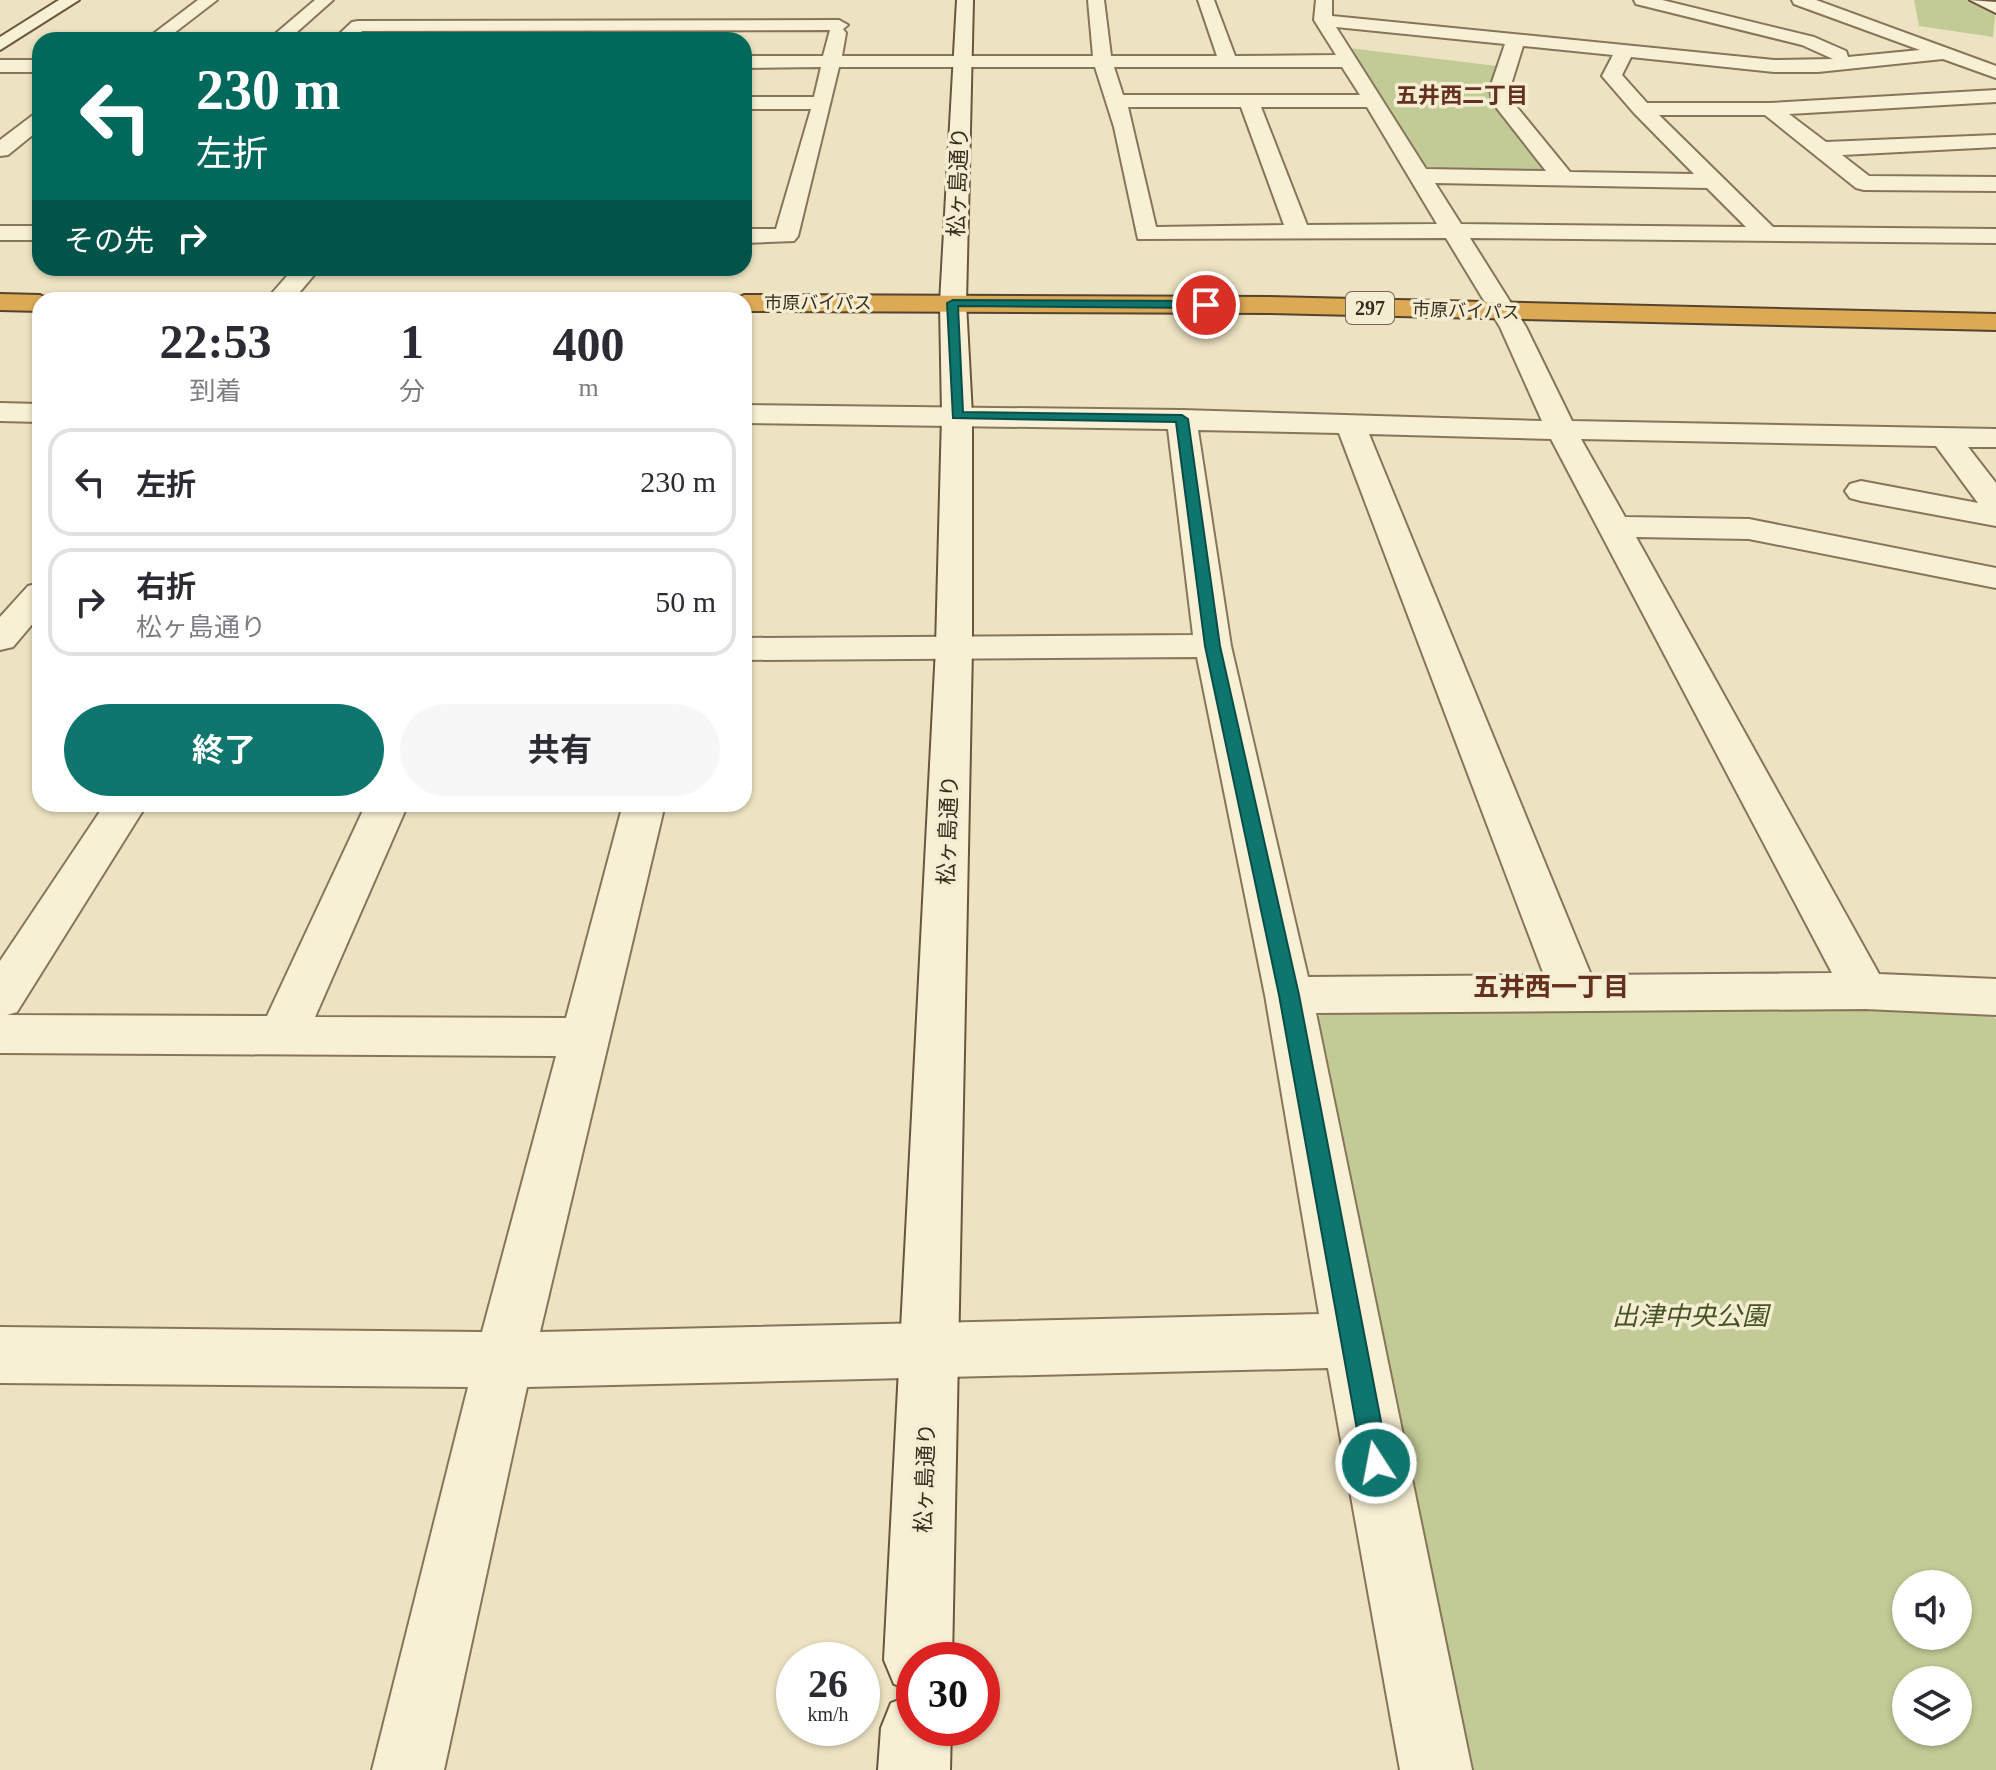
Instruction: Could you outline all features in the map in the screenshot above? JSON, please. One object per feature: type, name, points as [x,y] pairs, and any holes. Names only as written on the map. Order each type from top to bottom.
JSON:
[{"type":"highway","points":[[0,302],[32,303]]},
{"type":"highway","name":"市原バイパス","points":[[752,303],[1143,322],[1996,322]]},
{"type":"highway","name":"市原バイパス","points":[[752,324],[953,313]]},
{"type":"highway","points":[[0,320],[32,320]]},
{"type":"highway","name":"市原バイパス","points":[[1508,320],[1996,338]]},
{"type":"street","points":[[4,40],[71,0]]},
{"type":"street","points":[[165,32],[209,0]]},
{"type":"street","points":[[287,32],[325,0]]},
{"type":"street","name":"松ヶ島通り","points":[[919,1642],[954,648],[957,415],[953,313],[965,0]]},
{"type":"street","points":[[1096,0],[1103,62],[1115,101],[1131,126],[1146,234],[1452,231],[1996,236]]},
{"type":"street","points":[[1206,0],[1228,61]]},
{"type":"street","points":[[1800,0],[1872,19],[1945,53],[1996,72]]},
{"type":"street","points":[[1978,0],[1996,8]]},
{"type":"street","points":[[1635,3],[1808,41],[1857,62]]},
{"type":"street","points":[[400,26],[417,9]]},
{"type":"street","points":[[1323,10],[1442,25],[1516,39],[1774,66],[1945,53]]},
{"type":"street","points":[[1323,10],[1350,61],[1508,320],[1560,428],[1865,991]]},
{"type":"street","points":[[508,32],[520,19]]},
{"type":"street","points":[[351,32],[358,26],[520,19],[841,19],[823,103],[786,236],[752,236]]},
{"type":"street","points":[[1516,39],[1500,88],[1502,102],[1563,178]]},
{"type":"street","points":[[1625,50],[1612,76],[1641,109],[1769,236]]},
{"type":"street","points":[[752,62],[1350,61]]},
{"type":"street","points":[[0,66],[32,66]]},
{"type":"street","points":[[1641,109],[1770,109],[1996,96]]},
{"type":"street","points":[[1967,98],[1996,112]]},
{"type":"street","points":[[1115,101],[1375,101]]},
{"type":"street","points":[[1249,102],[1298,232]]},
{"type":"street","points":[[752,103],[823,103]]},
{"type":"street","points":[[1770,109],[1864,183],[1996,184]]},
{"type":"street","points":[[0,150],[32,125]]},
{"type":"street","points":[[1229,126],[1259,126]]},
{"type":"street","points":[[1819,149],[1996,141]]},
{"type":"street","points":[[1419,176],[1716,181]]},
{"type":"street","points":[[0,233],[32,233]]},
{"type":"street","points":[[286,292],[301,276]]},
{"type":"street","points":[[2,415],[32,413]]},
{"type":"street","points":[[752,414],[1182,419],[1351,426],[1996,438]]},
{"type":"street","points":[[1182,419],[1213,646],[1289,995],[1436,1770]]},
{"type":"street","points":[[1351,426],[1574,991]]},
{"type":"street","points":[[1945,437],[1996,505]]},
{"type":"street","points":[[1861,491],[1996,516]]},
{"type":"street","points":[[1613,527],[1749,529],[1996,578]]},
{"type":"street","points":[[0,639],[32,602]]},
{"type":"street","points":[[752,649],[1213,646]]},
{"type":"street","points":[[0,999],[121,812]]},
{"type":"street","points":[[283,1035],[383,812]]},
{"type":"street","points":[[408,1770],[504,1360],[642,812]]},
{"type":"street","points":[[1289,995],[1865,991],[1996,997]]},
{"type":"street","points":[[0,1034],[585,1037]]},
{"type":"street","points":[[0,1355],[504,1360],[1352,1340]]},
{"type":"street","points":[[914,1770],[915,1746]]},
{"type":"green space","points":[[1914,0],[1980,0],[1996,7],[1993,37],[1919,26]]},
{"type":"green space","points":[[515,25],[509,32],[351,32],[358,26]]},
{"type":"green space","points":[[1341,47],[1505,67],[1500,88],[1563,178],[1419,176]]},
{"type":"green space","name":"出津中央公園","points":[[1325,1006],[1986,1012],[1996,1019],[1996,1770],[1474,1770],[1314,1026]]},
{"type":"district","name":"五井西二丁目","points":[[1462,95]]},
{"type":"district","name":"五井西一丁目","points":[[1551,987]]},
{"type":"route","points":[[1206,305],[953,303],[957,415],[1182,419],[1213,646],[1289,995],[1376,1463]]}]
